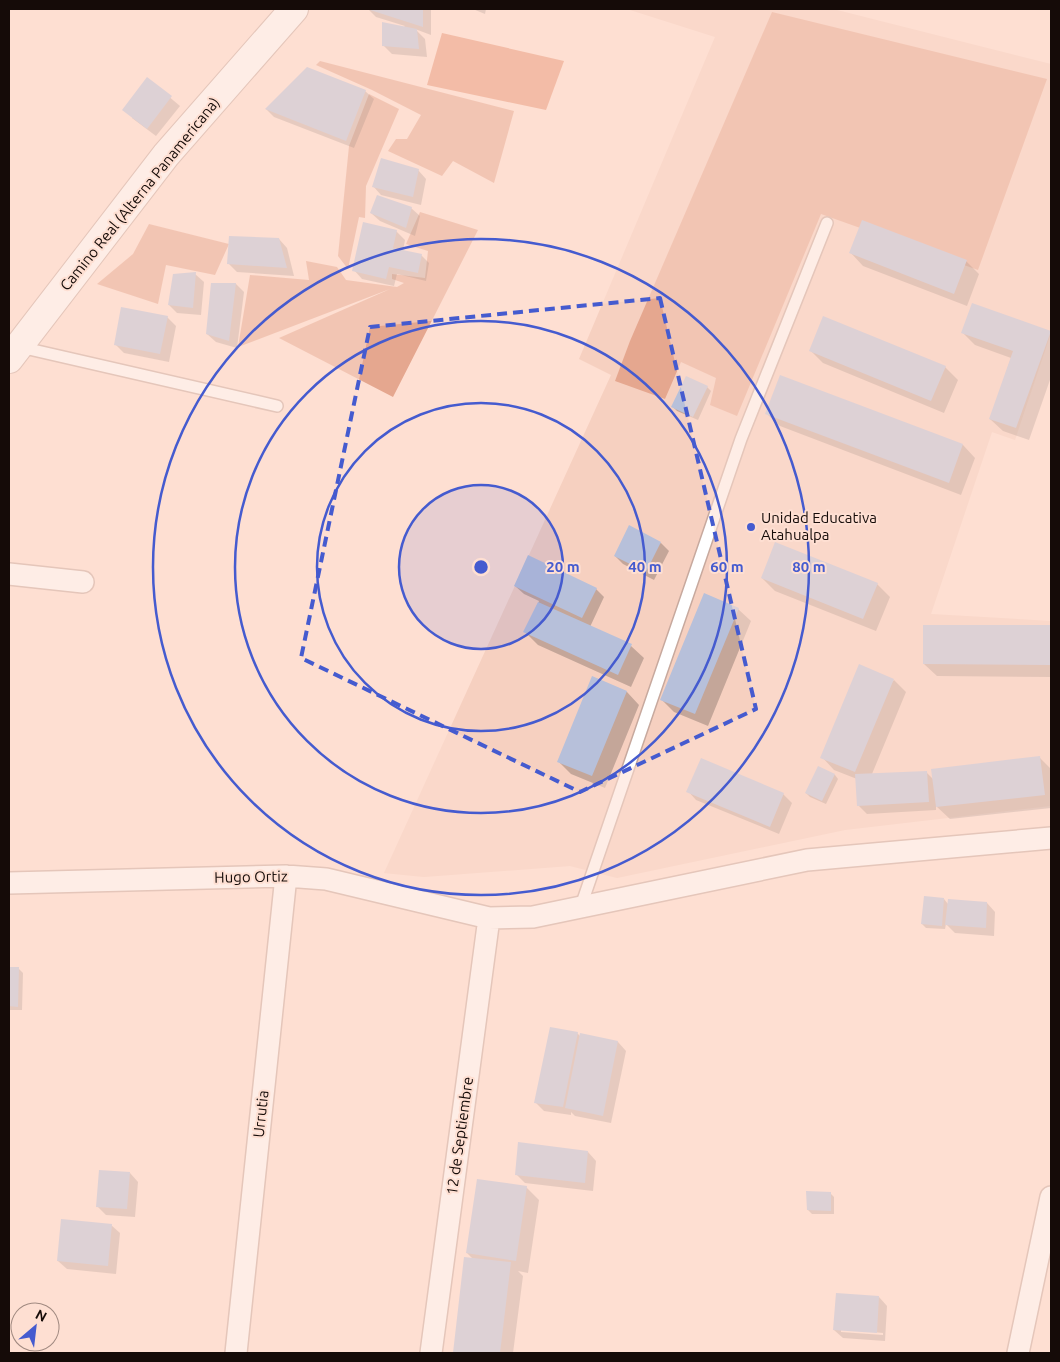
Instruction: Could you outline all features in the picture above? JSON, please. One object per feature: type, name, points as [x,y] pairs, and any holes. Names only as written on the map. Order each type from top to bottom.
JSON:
[{"type":"street","name":"Camino Real (Alterna Panamericana)","points":[[13,353],[166,156],[294,9]]},
{"type":"street","points":[[9,574],[83,582]]},
{"type":"street","name":"Hugo Ortiz","points":[[9,883],[286,876],[326,880],[488,918],[532,917],[807,860],[1051,838]]},
{"type":"street","name":"Urrutia","points":[[236,1353],[286,876]]},
{"type":"street","name":"12 de Septiembre","points":[[431,1353],[488,918]]},
{"type":"street","points":[[1018,1353],[1051,1197]]},
{"type":"lane","points":[[582,906],[741,439],[827,223]]},
{"type":"lane","points":[[13,353],[277,406]]},
{"type":"highlighted area","points":[[660,298],[756,709],[580,792],[301,658],[370,327]]},
{"type":"shaded area","name":"Unidad Educativa Atahualpa","points":[[627,9],[833,9],[1051,64],[1051,333],[1015,440],[992,432],[931,614],[1051,621],[1051,806],[845,830],[617,878],[570,866],[424,877],[384,873],[611,375],[579,359],[715,37]]},
{"type":"shaded area","points":[[772,12],[1047,79],[978,270],[821,214],[737,416],[710,405],[716,378],[681,362],[665,399],[615,381],[630,341]]},
{"type":"shaded area","points":[[442,33],[564,61],[546,110],[427,85]]},
{"type":"shaded area","points":[[320,61],[514,111],[494,183],[453,161],[442,176],[388,151],[396,139],[407,139],[421,115],[372,90],[316,65]]},
{"type":"shaded area","points":[[369,94],[399,109],[366,186],[365,218],[359,217],[348,269],[338,256],[349,146]]},
{"type":"shaded area","points":[[420,212],[478,230],[393,397],[279,338],[390,289],[238,347],[250,275],[309,280],[306,261],[337,267],[346,280],[397,287],[404,283],[392,279],[392,274],[425,278],[428,251],[406,244]]},
{"type":"shaded area","points":[[149,224],[229,244],[215,275],[166,265],[158,304],[97,284],[133,254]]},
{"type":"building","points":[[367,9],[423,9],[423,27]]},
{"type":"building","points":[[382,22],[417,29],[419,49],[382,46]]},
{"type":"building","points":[[307,67],[366,90],[346,141],[265,109]]},
{"type":"building","points":[[147,77],[172,96],[147,129],[122,110]]},
{"type":"building","points":[[381,158],[419,169],[413,197],[372,187]]},
{"type":"building","points":[[377,195],[412,207],[406,228],[370,213]]},
{"type":"building","points":[[862,220],[967,260],[954,294],[849,253]]},
{"type":"building","points":[[363,222],[397,230],[393,248],[422,254],[418,273],[389,267],[386,279],[352,271]]},
{"type":"building","points":[[229,236],[279,238],[287,268],[227,264]]},
{"type":"building","points":[[196,272],[193,308],[168,305],[173,274]]},
{"type":"building","points":[[211,283],[236,283],[229,341],[206,334]]},
{"type":"building","points":[[972,303],[1051,331],[1016,428],[989,419],[1013,351],[961,333]]},
{"type":"building","points":[[121,307],[168,316],[160,354],[114,345]]},
{"type":"building","points":[[823,316],[946,366],[931,401],[809,351]]},
{"type":"building","points":[[780,375],[963,444],[949,483],[765,414]]},
{"type":"building","points":[[686,376],[708,386],[693,417],[671,407]]},
{"type":"building","points":[[629,525],[661,542],[646,572],[614,556]]},
{"type":"building","points":[[775,542],[878,583],[863,619],[761,578]]},
{"type":"building","points":[[528,555],[597,588],[582,618],[514,586]]},
{"type":"building","points":[[704,593],[739,608],[695,714],[660,700]]},
{"type":"building","points":[[538,602],[632,644],[618,675],[523,632]]},
{"type":"building","points":[[923,625],[1051,625],[1051,665],[923,664]]},
{"type":"building","points":[[859,664],[894,679],[855,772],[820,758]]},
{"type":"building","points":[[592,676],[627,691],[592,776],[557,762]]},
{"type":"building","points":[[1040,756],[1045,795],[936,807],[931,769]]},
{"type":"building","points":[[701,758],[784,793],[770,827],[686,792]]},
{"type":"building","points":[[818,766],[835,774],[822,801],[805,793]]},
{"type":"building","points":[[927,771],[929,802],[857,806],[855,774]]},
{"type":"building","points":[[924,896],[944,898],[942,926],[921,924]]},
{"type":"building","points":[[948,899],[987,902],[986,928],[945,925]]},
{"type":"building","points":[[9,967],[19,967],[18,1007],[9,1006]]},
{"type":"building","points":[[550,1027],[578,1032],[563,1107],[534,1103]]},
{"type":"building","points":[[580,1033],[618,1041],[603,1116],[565,1108]]},
{"type":"building","points":[[518,1142],[588,1151],[585,1183],[515,1175]]},
{"type":"building","points":[[99,1170],[130,1172],[127,1209],[96,1207]]},
{"type":"building","points":[[477,1179],[527,1186],[516,1261],[466,1253]]},
{"type":"building","points":[[806,1191],[831,1192],[831,1211],[807,1210]]},
{"type":"building","points":[[61,1219],[112,1224],[108,1266],[57,1261]]},
{"type":"building","points":[[464,1257],[511,1262],[500,1353],[453,1353]]},
{"type":"building","points":[[836,1293],[879,1296],[877,1333],[833,1330]]},
{"type":"place","name":"Unidad Educativa Atahualpa","points":[[751,527]]}]
